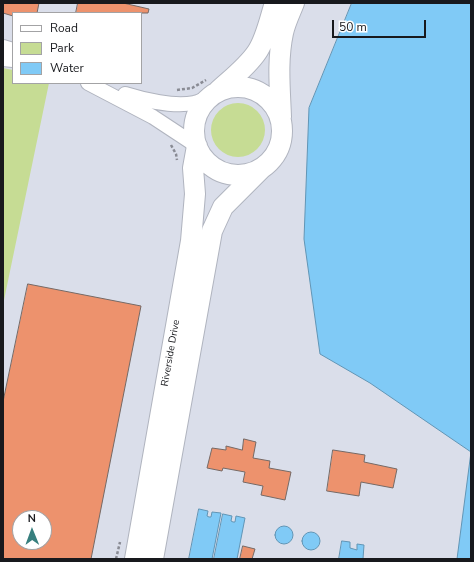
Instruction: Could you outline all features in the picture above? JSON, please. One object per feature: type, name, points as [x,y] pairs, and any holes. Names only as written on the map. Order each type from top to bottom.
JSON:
[{"type":"highway","points":[[275,3],[264,37],[257,52],[234,76],[211,87],[195,122],[194,135],[197,146],[207,162],[222,172],[234,175],[248,174],[262,168],[272,159],[279,147],[282,134],[279,69],[280,49],[284,31],[294,3]]},
{"type":"highway","points":[[211,87],[239,87],[253,89],[266,96],[275,106],[281,119]]},
{"type":"highway","name":"Riverside Drive","points":[[135,559],[191,241],[195,194],[193,168],[197,146]]},
{"type":"highway","name":"Riverside Drive","points":[[153,559],[212,230],[223,208],[262,168]]},
{"type":"street","points":[[90,84],[153,117],[197,146]]},
{"type":"street","points":[[108,84],[123,93],[141,99],[175,104],[195,103],[211,87]]},
{"type":"path","points":[[169,91],[211,87]]},
{"type":"green space","points":[[3,68],[12,70],[12,84],[49,84],[3,305]]},
{"type":"green space","points":[[233,103],[243,103],[253,107],[261,115],[265,125],[265,135],[261,145],[253,153],[243,157],[233,157],[223,153],[215,145],[211,135],[211,125],[215,115],[223,107]]},
{"type":"water","points":[[352,3],[471,3],[471,452],[370,383],[320,354],[304,239],[309,108]]},
{"type":"water","points":[[471,452],[471,559],[457,559]]},
{"type":"water","points":[[199,509],[208,511],[207,516],[209,517],[211,517],[212,512],[221,513],[212,559],[189,559]]},
{"type":"water","points":[[223,514],[232,516],[231,521],[233,522],[235,522],[236,516],[245,518],[237,559],[214,559]]},
{"type":"water","points":[[280,526],[288,526],[293,531],[291,542],[288,544],[280,544],[275,539],[275,531]]},
{"type":"water","points":[[307,532],[315,532],[320,537],[318,548],[315,550],[307,550],[302,545],[302,537]]},
{"type":"water","points":[[342,541],[350,542],[350,548],[357,550],[357,544],[364,545],[363,559],[339,559]]},
{"type":"building","points":[[3,3],[39,3],[37,12],[12,12],[12,16],[3,13]]},
{"type":"building","points":[[78,3],[123,3],[149,9],[148,13],[76,12]]},
{"type":"building","points":[[28,284],[141,306],[91,559],[3,559],[3,402]]},
{"type":"building","points":[[244,439],[256,442],[253,458],[270,461],[269,468],[291,472],[285,500],[261,495],[263,486],[243,482],[245,472],[223,468],[222,471],[207,468],[212,448],[226,450],[226,446],[242,450]]},
{"type":"building","points":[[333,450],[365,455],[364,462],[397,469],[393,488],[361,482],[359,496],[327,491]]},
{"type":"building","points":[[243,546],[255,549],[252,559],[240,559]]}]
